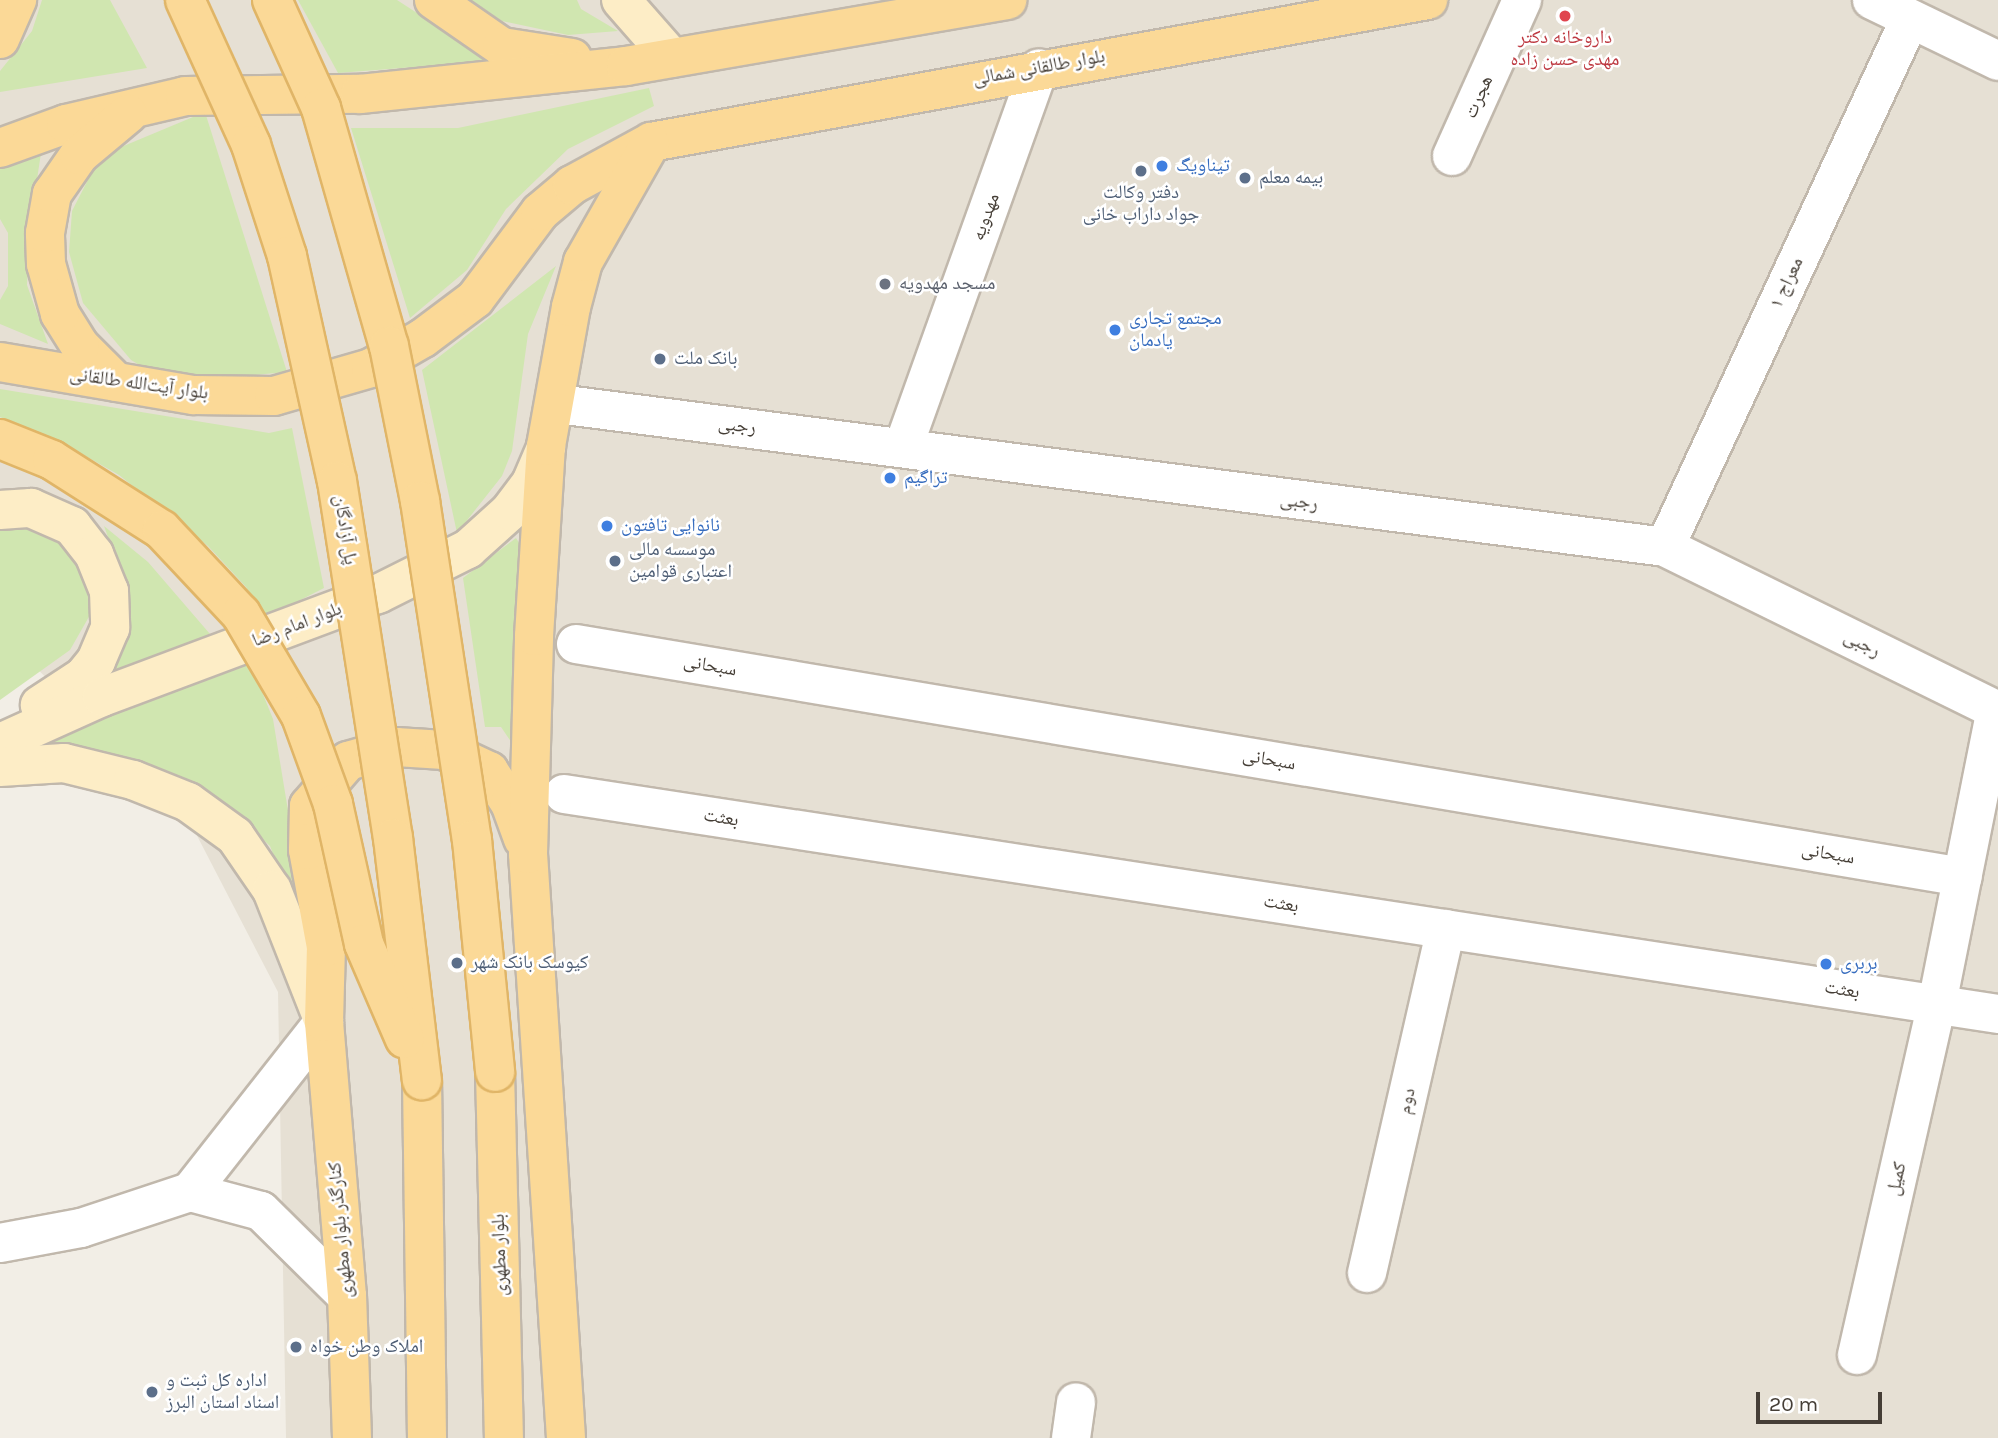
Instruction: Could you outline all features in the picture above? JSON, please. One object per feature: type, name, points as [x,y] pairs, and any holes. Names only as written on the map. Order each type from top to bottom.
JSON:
[{"type":"main road","points":[[0,39],[17,0]]},
{"type":"main road","name":"پل آزادگان","points":[[185,0],[251,145],[287,256],[332,455],[393,838],[422,1080]]},
{"type":"main road","name":"بلوار مطهری","points":[[272,0],[321,108],[389,346],[420,500],[472,840],[495,1072],[504,1438]]},
{"type":"main road","points":[[434,0],[502,47],[626,66]]},
{"type":"main road","points":[[621,0],[672,58]]},
{"type":"main road","points":[[0,148],[66,124],[186,96],[360,94],[626,66],[1007,0]]},
{"type":"main road","name":"بلوار طالقانی شمالی","points":[[651,142],[1039,68],[1429,0]]},
{"type":"main road","points":[[116,382],[80,346],[60,314],[46,264],[45,233],[52,194],[79,155],[135,108]]},
{"type":"main road","points":[[566,1438],[528,854],[534,636],[546,446],[562,344],[583,262],[651,142]]},
{"type":"main road","name":"بلوار آیت‌الله طالقانی","points":[[0,362],[194,395],[274,396],[371,368],[423,338],[475,299],[540,212],[572,185],[651,142]]},
{"type":"main road","points":[[0,439],[52,460],[162,530],[241,614],[301,716],[333,804],[364,944],[422,1080],[427,1438]]},
{"type":"main road","name":"بلوار امام رضا","points":[[0,743],[102,697],[378,594],[468,549],[510,511],[531,483],[546,446]]},
{"type":"main road","points":[[0,510],[31,509],[72,526],[86,540],[104,571],[112,608],[105,645],[84,676],[0,731]]},
{"type":"main road","name":"کنارگذر بلوار مطهری","points":[[352,1438],[347,1296],[324,1022],[326,947],[308,850],[309,806],[348,761],[396,747],[444,750],[489,771],[510,803],[528,854]]},
{"type":"main road","points":[[0,767],[64,763],[133,780],[188,802],[235,836],[272,890],[324,1022]]},
{"type":"street","name":"هجرت","points":[[1452,156],[1522,0]]},
{"type":"street","points":[[1872,0],[1998,61]]},
{"type":"street","name":"معراج ۱","points":[[1665,547],[1910,19]]},
{"type":"street","name":"مهدویه","points":[[904,445],[1039,68]]},
{"type":"street","name":"رجبی","points":[[566,405],[904,445],[1157,484],[1665,547],[1997,711]]},
{"type":"street","name":"سبحانی","points":[[576,644],[1963,877]]},
{"type":"street","name":"کمیل","points":[[1857,1354],[1937,1004],[1997,711]]},
{"type":"street","name":"بعثت","points":[[564,794],[1998,1014]]},
{"type":"street","name":"دوم","points":[[1367,1273],[1446,929]]},
{"type":"street","points":[[190,1192],[324,1022]]},
{"type":"street","points":[[0,1243],[81,1228],[190,1192],[261,1211],[347,1296]]},
{"type":"shaded area","points":[[0,0],[1998,0],[1998,1438],[286,1438],[278,992],[192,826],[0,631]]},
{"type":"green space","points":[[42,0],[110,0],[147,68],[0,92],[0,71],[32,31]]},
{"type":"green space","points":[[298,0],[397,0],[491,61],[338,73]]},
{"type":"green space","points":[[471,0],[577,0],[581,9],[618,31],[568,35],[502,21]]},
{"type":"green space","points":[[649,88],[654,106],[568,149],[506,209],[467,270],[410,318],[351,128],[458,128]]},
{"type":"green space","points":[[205,112],[287,372],[191,381],[160,377],[131,360],[83,303],[69,252],[72,211],[92,172],[114,150]]},
{"type":"green space","points":[[41,153],[30,226],[27,285],[48,344],[0,324],[0,300],[8,286],[8,233],[0,219],[0,167]]},
{"type":"green space","points":[[556,266],[528,334],[512,451],[502,476],[457,533],[422,370]]},
{"type":"green space","points":[[0,389],[269,433],[292,428],[324,588],[265,618],[246,587],[208,546],[119,475],[68,446],[0,417]]},
{"type":"green space","points":[[30,521],[76,550],[91,598],[90,615],[70,650],[0,700],[0,523]]},
{"type":"green space","points":[[104,526],[148,562],[210,634],[103,677],[127,590]]},
{"type":"green space","points":[[516,538],[520,544],[514,746],[501,727],[485,727],[463,578]]},
{"type":"green space","points":[[250,662],[273,719],[311,951],[270,846],[225,804],[197,786],[30,746]]},
{"type":"place","name":"داروخانه دکتر مهدی حسن زاده","points":[[1565,16]]},
{"type":"place","name":"تیناویگ","points":[[1162,166]]},
{"type":"place","name":"دفتر وکالت جواد داراب خانی","points":[[1141,171]]},
{"type":"place","name":"بیمه معلم","points":[[1245,178]]},
{"type":"place","name":"مسجد مهدویه","points":[[885,284]]},
{"type":"place","name":"مجتمع تجاری یادمان","points":[[1115,330]]},
{"type":"place","name":"بانک ملت","points":[[660,359]]},
{"type":"place","name":"تراگیم","points":[[890,478]]},
{"type":"place","name":"نانوایی تافتون","points":[[607,526]]},
{"type":"place","name":"موسسه مالی اعتباری قوامین","points":[[615,561]]},
{"type":"place","name":"کیوسک بانک شهر","points":[[457,963]]},
{"type":"place","name":"بربری","points":[[1826,964]]},
{"type":"place","name":"املاک وطن خواه","points":[[296,1347]]},
{"type":"place","name":"اداره کل ثبت و اسناد استان البرز","points":[[152,1392]]}]
